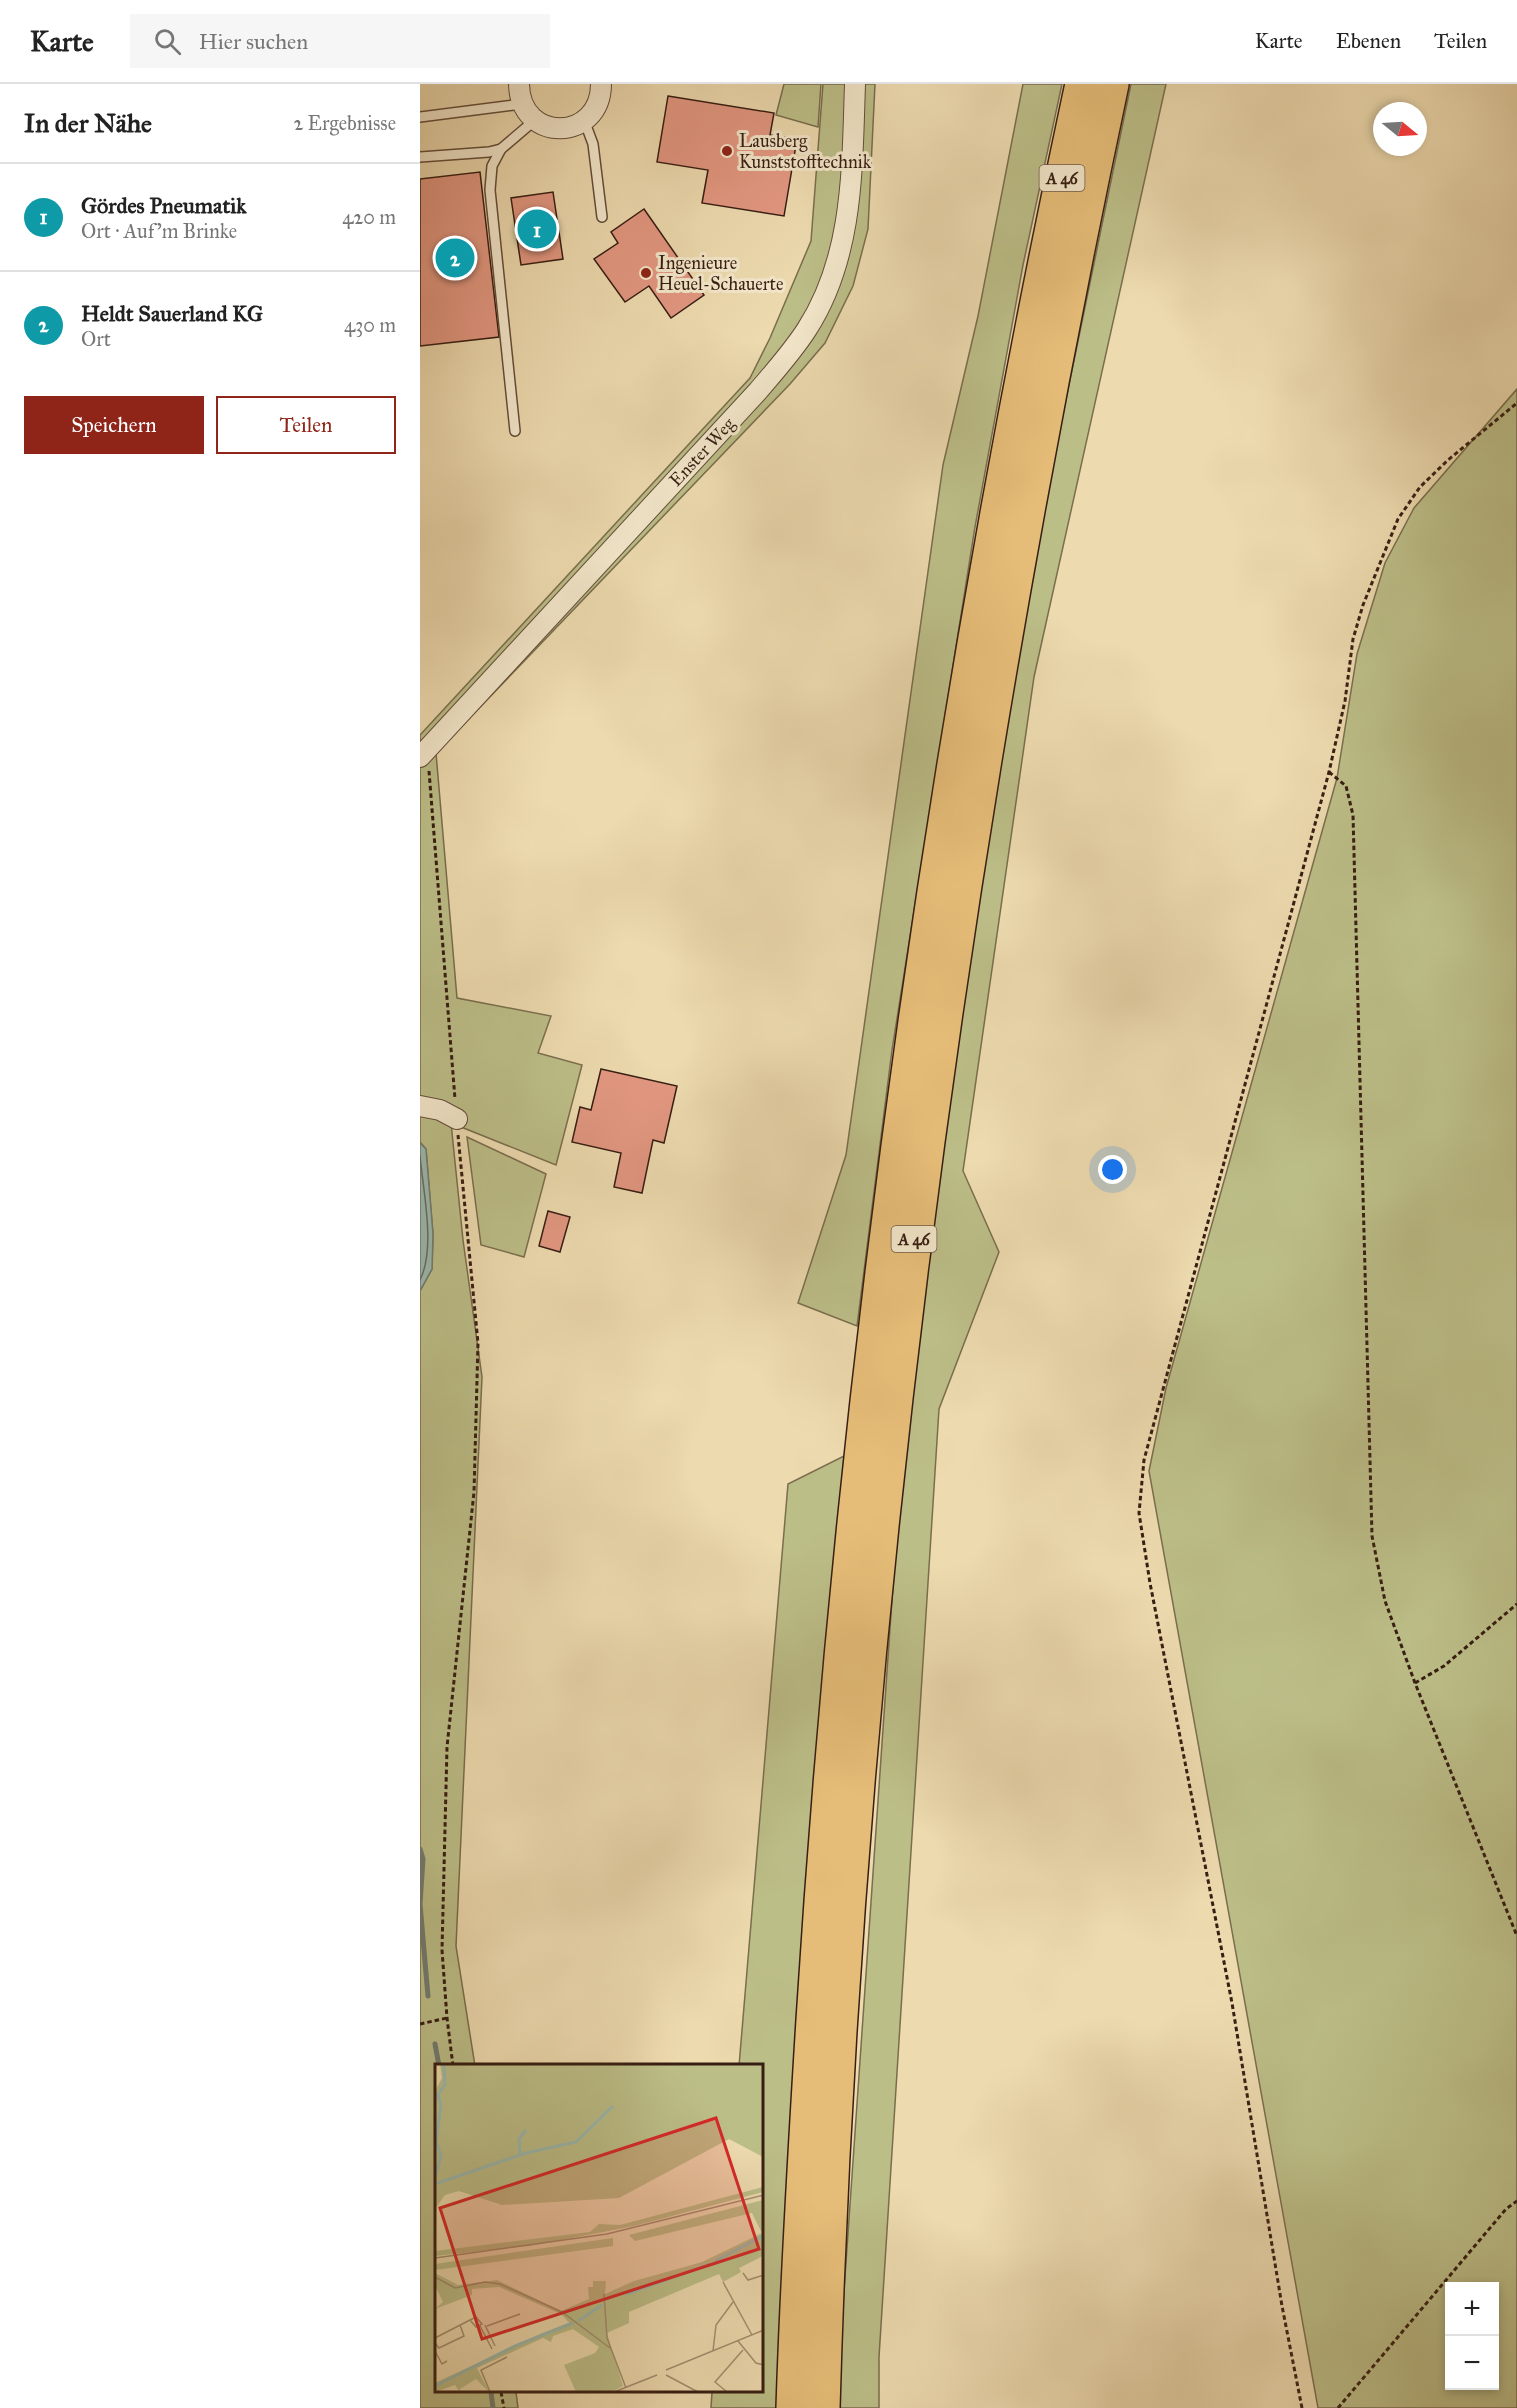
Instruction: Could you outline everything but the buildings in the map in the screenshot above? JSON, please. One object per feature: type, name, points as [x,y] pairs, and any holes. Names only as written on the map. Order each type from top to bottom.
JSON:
[{"type":"highway","name":"A 46","points":[[793,2408],[808,2106],[826,1822],[851,1553],[880,1284],[945,815],[1035,307],[1082,84]]},
{"type":"highway","name":"A 46","points":[[823,2408],[836,2107],[854,1824],[879,1555],[908,1287],[941,1040],[980,784],[1019,551],[1071,278],[1112,84]]},
{"type":"street","points":[[519,84],[522,104],[535,120],[543,125],[564,128],[584,120],[598,103],[601,84]]},
{"type":"street","name":"Enster Weg","points":[[421,756],[758,391],[808,328],[834,271],[848,213],[855,84]]},
{"type":"street","points":[[420,1106],[440,1110],[457,1119]]},
{"type":"lane","points":[[420,117],[522,104]]},
{"type":"lane","points":[[515,431],[490,179],[494,161],[501,149],[535,120]]},
{"type":"lane","points":[[584,120],[593,144],[602,217]]},
{"type":"lane","points":[[420,157],[489,152],[501,149]]},
{"type":"path","points":[[1302,2408],[1282,2306],[1232,2003],[1150,1583],[1139,1513],[1144,1460],[1329,772],[1345,701],[1353,639],[1363,605],[1398,519],[1420,487],[1448,460],[1517,403]]},
{"type":"path","points":[[421,756],[430,774],[457,1119],[478,1343],[474,1492],[447,1747],[442,1950],[453,2064]]},
{"type":"path","points":[[1329,772],[1346,786],[1353,816],[1372,1536],[1386,1601],[1414,1683],[1517,1936]]},
{"type":"path","points":[[1414,1683],[1444,1666],[1517,1604]]},
{"type":"path","points":[[420,2024],[447,2018]]},
{"type":"path","points":[[1338,2408],[1506,2209],[1517,2201]]},
{"type":"path","points":[[501,2393],[504,2408]]},
{"type":"green space","points":[[784,84],[821,84],[818,127],[776,115]]},
{"type":"green space","points":[[823,84],[875,84],[868,229],[853,286],[825,343],[790,384],[436,753],[457,998],[551,1016],[538,1053],[582,1065],[556,1165],[451,1123],[463,1240],[482,1377],[456,1946],[475,2064],[435,2064],[435,2393],[516,2393],[518,2408],[420,2408],[420,1291],[432,1269],[433,1234],[426,1149],[420,1142],[420,735],[750,378],[770,338],[811,241]]},
{"type":"green space","points":[[1023,84],[1062,84],[1023,265],[975,527],[892,1050],[857,1326],[798,1303],[846,1155],[943,465],[978,316]]},
{"type":"green space","points":[[1131,84],[1166,84],[1034,677],[963,1171],[999,1252],[939,1409],[879,2357],[879,2408],[839,2408],[840,2349],[898,1513],[932,1201],[1009,676]]},
{"type":"green space","points":[[1517,389],[1517,2408],[1318,2408],[1149,1471],[1166,1388],[1337,778],[1357,654],[1385,563],[1414,508]]},
{"type":"green space","points":[[467,1137],[546,1174],[524,1257],[481,1245]]},
{"type":"green space","points":[[844,1456],[787,2284],[783,2408],[711,2408],[712,2393],[764,2393],[764,2064],[739,2064],[788,1484]]},
{"type":"water","points":[[420,1143],[426,1149],[433,1234],[432,1269],[420,1291]]},
{"type":"waterway","points":[[420,1849],[423,1859],[420,1904],[428,1996]]},
{"type":"waterway","points":[[435,2044],[439,2064]]},
{"type":"waterway","points":[[491,2393],[493,2408]]},
{"type":"place","name":"Lausberg Kunststofftechnik","points":[[727,151]]},
{"type":"place","name":"Gördes Pneumatik","points":[[537,229]]},
{"type":"place","name":"Heldt Sauerland KG","points":[[455,258]]},
{"type":"place","name":"Ingenieure Heuel-Schauerte","points":[[646,273]]}]
